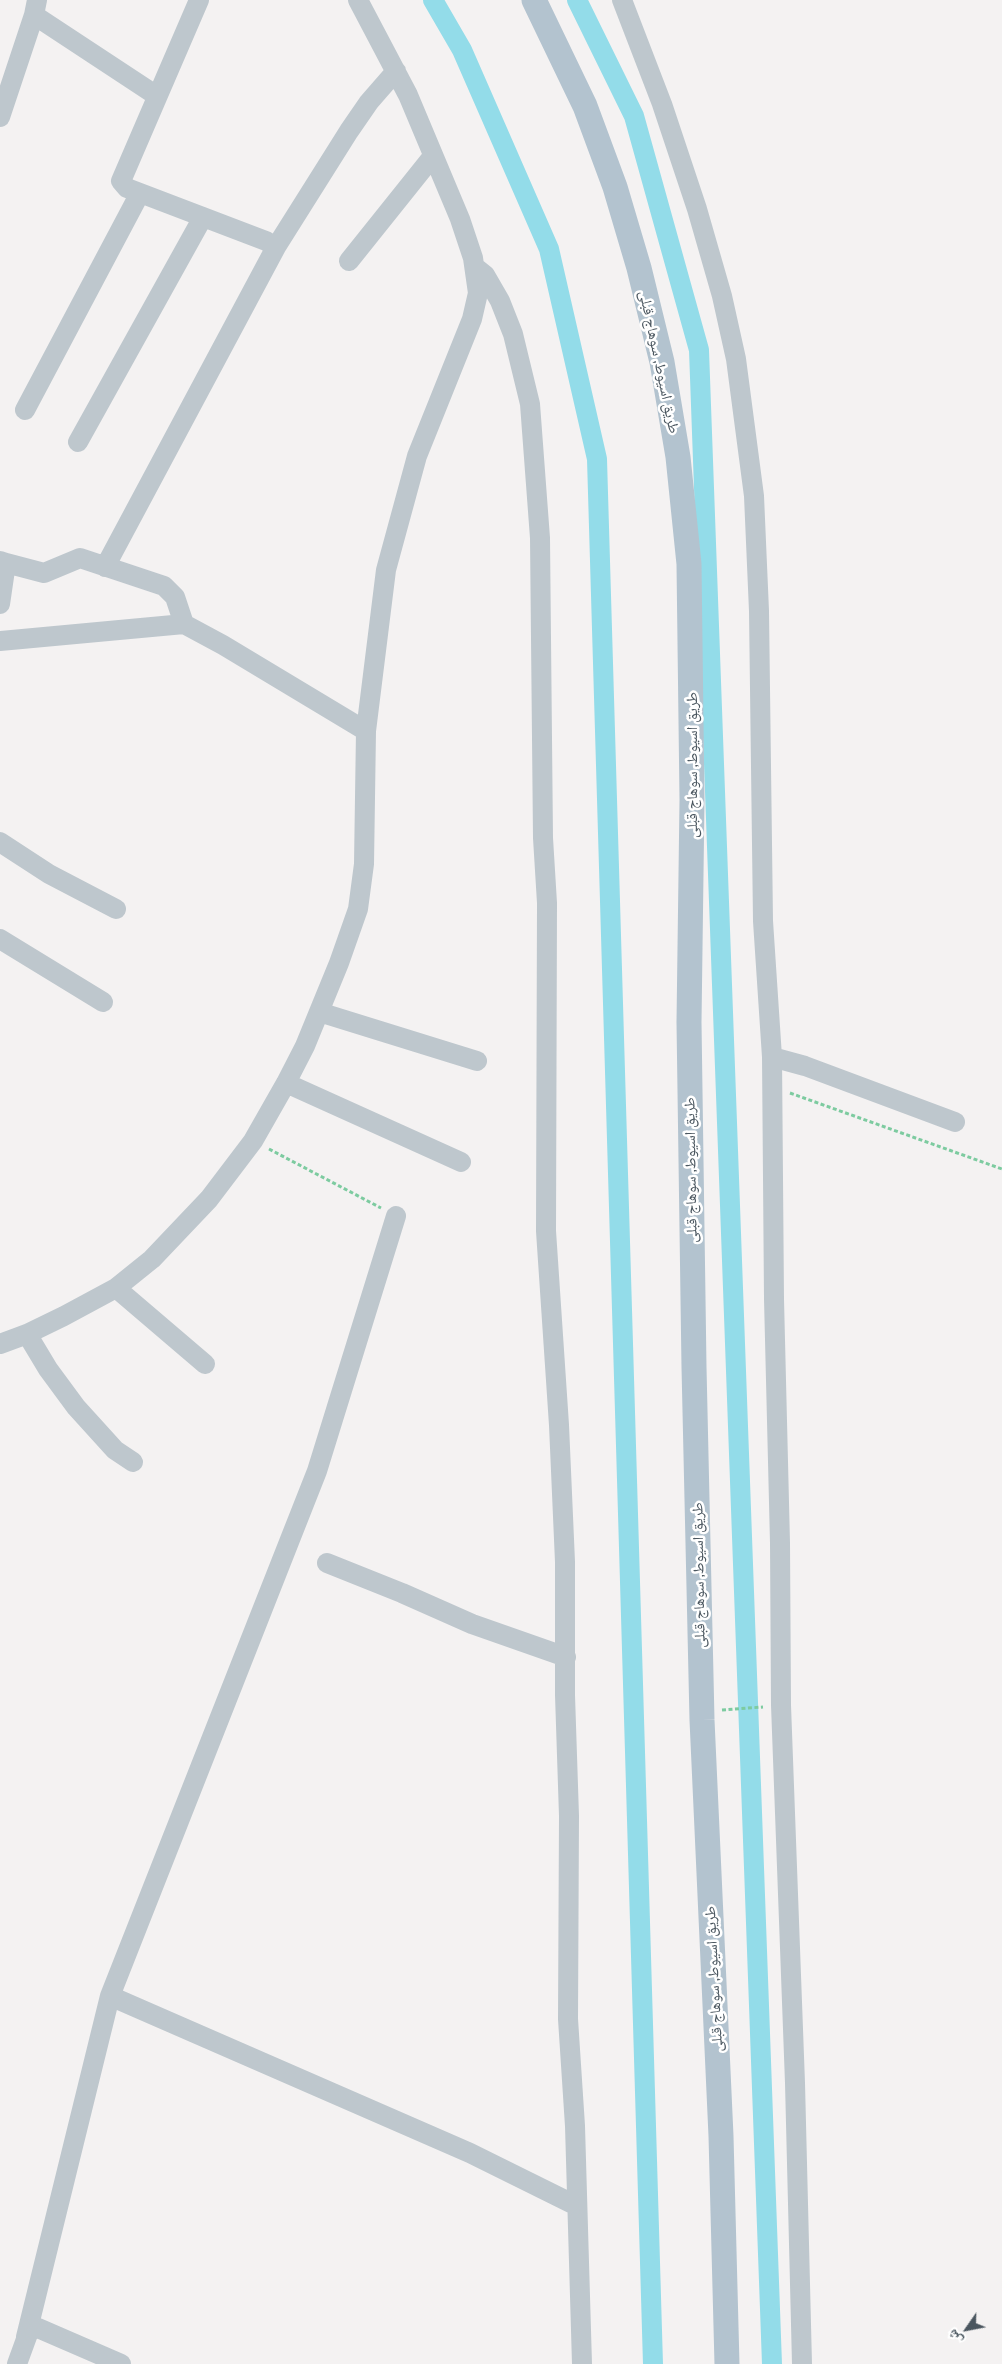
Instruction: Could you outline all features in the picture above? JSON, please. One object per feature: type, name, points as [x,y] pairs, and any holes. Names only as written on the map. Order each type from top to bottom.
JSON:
[{"type":"main road","name":"طريق اسيوط, سوهاج قبلى","points":[[534,0],[585,106],[615,186],[639,268],[662,362],[676,447],[689,564],[692,800],[688,1022],[694,1367],[702,1720],[721,2136],[727,2364]]},
{"type":"street","points":[[199,0],[121,181],[127,188],[266,240],[276,247]]},
{"type":"street","points":[[0,1344],[27,1334],[116,1288],[152,1259],[208,1199],[253,1141],[286,1083],[319,1012],[358,909],[364,864],[366,731],[386,570],[417,456],[476,307],[478,294],[476,267],[460,219],[396,71],[358,0]]},
{"type":"street","points":[[622,0],[677,148],[722,296],[736,359],[747,430],[754,496],[759,611],[763,921],[772,1057],[781,1705],[796,2102],[802,2364]]},
{"type":"street","points":[[0,117],[35,8],[157,96]]},
{"type":"street","points":[[105,566],[276,247],[349,131],[369,102],[396,71]]},
{"type":"street","points":[[349,262],[433,156]]},
{"type":"street","points":[[25,410],[140,193]]},
{"type":"street","points":[[78,442],[203,217]]},
{"type":"street","points":[[476,267],[485,275],[500,300],[513,334],[530,404],[540,538],[543,838],[547,903],[546,1231],[563,1498],[570,1816],[568,2019],[582,2364]]},
{"type":"street","points":[[0,604],[3,562],[44,573],[80,558],[164,586],[175,596],[184,624]]},
{"type":"street","points":[[0,641],[184,624],[224,645],[366,731]]},
{"type":"street","points":[[0,842],[49,874],[116,909]]},
{"type":"street","points":[[0,939],[103,1002]]},
{"type":"street","points":[[319,1012],[477,1061]]},
{"type":"street","points":[[772,1057],[805,1066],[955,1122]]},
{"type":"street","points":[[286,1083],[461,1162]]},
{"type":"street","points":[[26,2337],[110,1996],[317,1471],[396,1216]]},
{"type":"street","points":[[116,1288],[205,1364]]},
{"type":"street","points":[[27,1334],[48,1369],[72,1402],[116,1450],[133,1462]]},
{"type":"street","points":[[327,1563],[402,1592],[472,1624],[566,1657]]},
{"type":"street","points":[[110,1996],[462,2150],[577,2206]]},
{"type":"street","points":[[16,2364],[29,2331],[38,2328],[121,2364]]},
{"type":"path","points":[[772,1088],[1002,1169]]},
{"type":"path","points":[[253,1141],[396,1216]]},
{"type":"path","points":[[735,1709],[772,1706]]},
{"type":"waterway","points":[[433,0],[462,50],[549,249],[597,459],[653,2364]]},
{"type":"waterway","points":[[577,0],[634,116],[699,350],[772,2364]]}]
